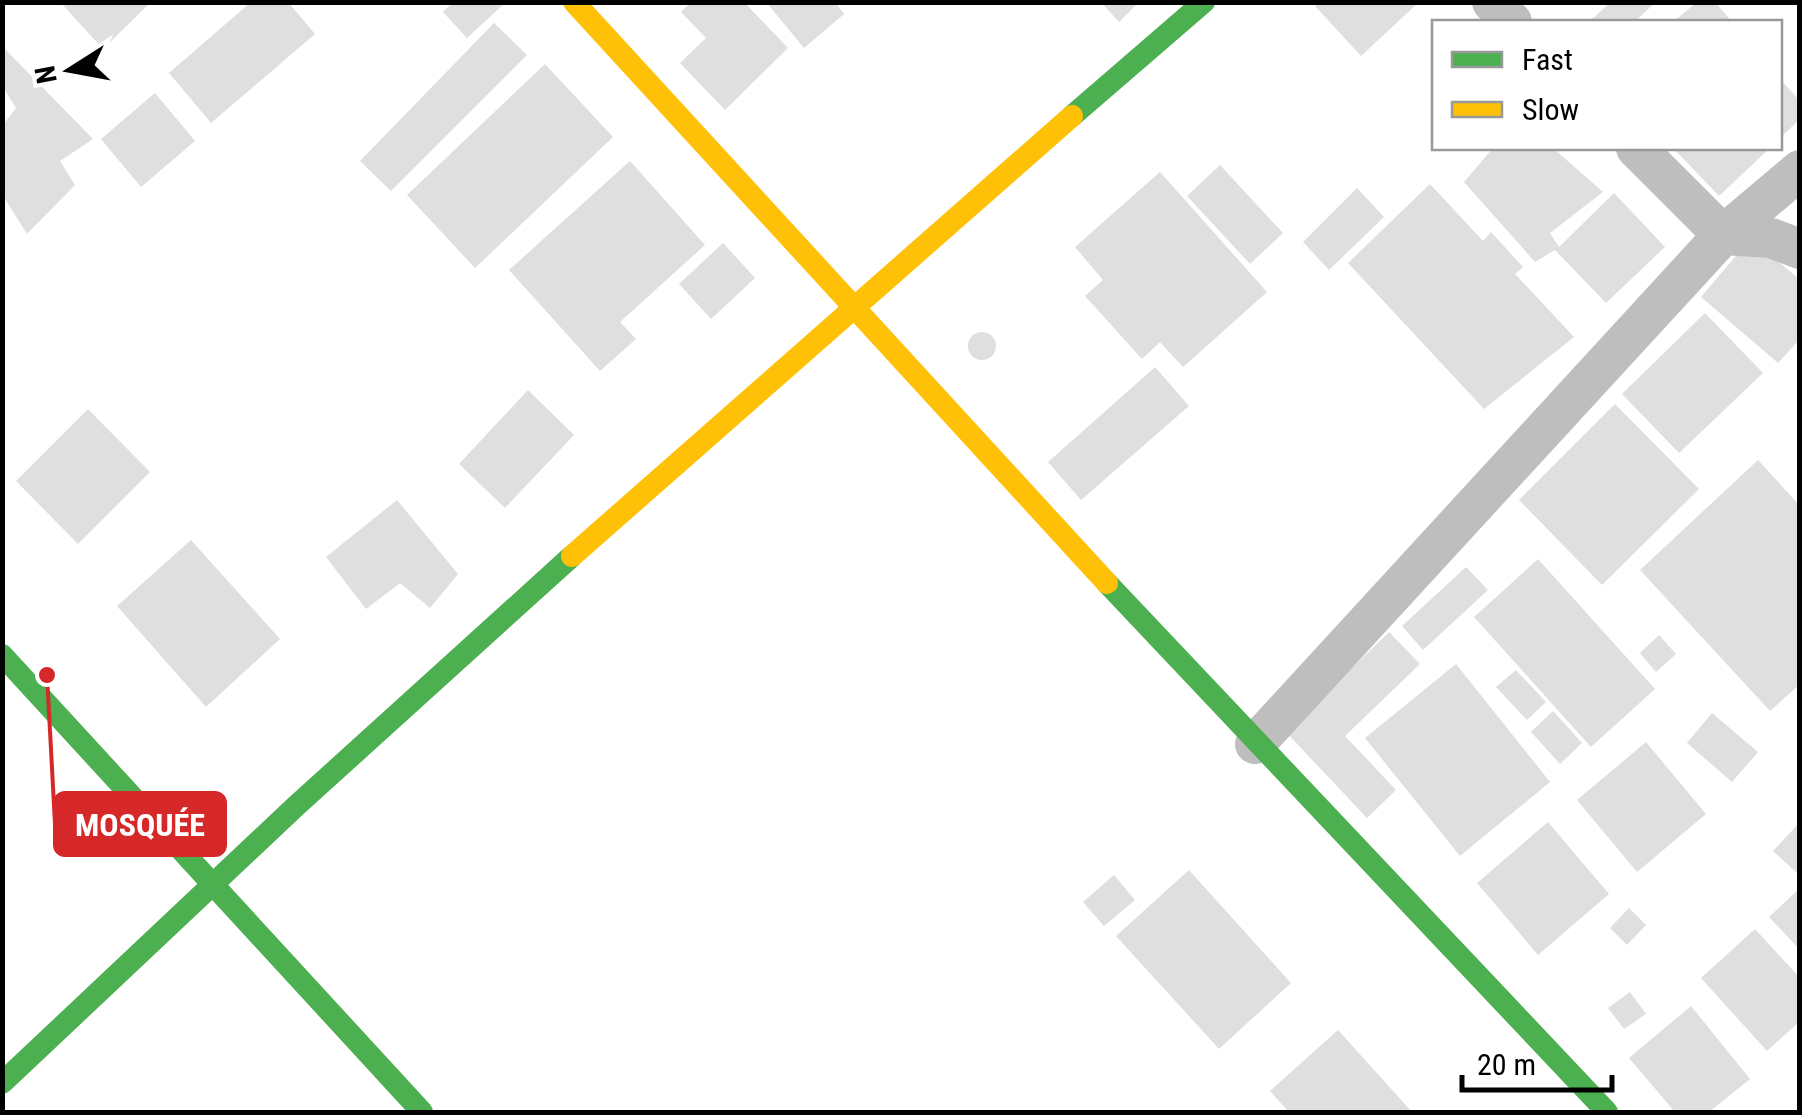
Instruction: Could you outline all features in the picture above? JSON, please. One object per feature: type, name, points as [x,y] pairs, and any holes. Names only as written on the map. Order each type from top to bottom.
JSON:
[{"type":"street","points":[[574,2],[851,309],[1255,744],[1607,1112]]},
{"type":"street","points":[[2,1083],[212,881],[851,309],[1204,2]]},
{"type":"street","points":[[1492,2],[1510,20]]},
{"type":"street","points":[[1638,150],[1723,235],[1771,238],[1800,249]]},
{"type":"street","points":[[1255,744],[1723,235],[1800,170]]},
{"type":"street","points":[[2,655],[422,1112]]},
{"type":"building","points":[[60,2],[151,2],[103,49]]},
{"type":"building","points":[[251,2],[288,2],[315,34],[211,123],[169,73]]},
{"type":"building","points":[[453,2],[506,2],[467,38],[443,12]]},
{"type":"building","points":[[691,2],[744,2],[788,48],[725,110],[680,63],[706,38],[681,12]]},
{"type":"building","points":[[766,2],[835,2],[844,14],[804,48]]},
{"type":"building","points":[[1101,2],[1139,2],[1119,22]]},
{"type":"building","points":[[1319,2],[1419,2],[1361,56],[1315,6]]},
{"type":"building","points":[[1611,2],[1656,2],[1636,20],[1591,20]]},
{"type":"building","points":[[1697,2],[1715,2],[1730,20],[1675,20]]},
{"type":"building","points":[[494,23],[527,55],[391,191],[360,161]]},
{"type":"building","points":[[2,46],[93,139],[60,161],[75,185],[27,234],[2,194],[2,126],[16,108],[5,90],[2,92]]},
{"type":"building","points":[[545,64],[613,137],[475,268],[407,195]]},
{"type":"building","points":[[1782,81],[1800,101],[1800,119],[1782,136]]},
{"type":"building","points":[[155,93],[195,141],[141,187],[101,139]]},
{"type":"building","points":[[1491,150],[1555,150],[1603,192],[1550,233],[1559,247],[1614,193],[1665,247],[1606,303],[1555,250],[1535,262],[1464,182]]},
{"type":"building","points":[[1675,150],[1768,150],[1719,196]]},
{"type":"building","points":[[630,161],[705,245],[620,322],[636,339],[600,371],[509,270]]},
{"type":"building","points":[[1220,165],[1283,233],[1250,264],[1187,196]]},
{"type":"building","points":[[1160,172],[1267,292],[1183,367],[1160,342],[1142,359],[1085,296],[1103,280],[1075,247]]},
{"type":"building","points":[[1430,184],[1483,241],[1491,232],[1523,267],[1515,274],[1574,337],[1484,409],[1348,263]]},
{"type":"building","points":[[1357,188],[1384,217],[1329,270],[1303,242]]},
{"type":"building","points":[[1751,238],[1800,280],[1800,339],[1778,363],[1701,297]]},
{"type":"building","points":[[723,243],[755,278],[711,319],[679,284]]},
{"type":"building","points":[[1705,313],[1763,373],[1679,453],[1622,394]]},
{"type":"building","points":[[982,332],[992,336],[996,346],[992,356],[982,360],[972,356],[968,346],[972,336]]},
{"type":"building","points":[[1155,367],[1189,406],[1081,500],[1048,462]]},
{"type":"building","points":[[528,390],[574,435],[505,508],[459,464]]},
{"type":"building","points":[[1615,404],[1699,489],[1602,585],[1519,500]]},
{"type":"building","points":[[88,409],[150,472],[78,544],[16,481]]},
{"type":"building","points":[[1758,460],[1800,506],[1800,684],[1770,711],[1640,570]]},
{"type":"building","points":[[397,500],[458,574],[430,608],[400,583],[366,609],[326,557]]},
{"type":"building","points":[[191,540],[280,639],[206,707],[117,606]]},
{"type":"building","points":[[1538,559],[1655,689],[1591,747],[1474,617]]},
{"type":"building","points":[[1466,567],[1488,590],[1423,650],[1402,626]]},
{"type":"building","points":[[1389,632],[1420,664],[1345,736],[1396,790],[1367,818],[1286,732]]},
{"type":"building","points":[[1659,635],[1676,654],[1656,672],[1640,653]]},
{"type":"building","points":[[1456,664],[1550,782],[1460,856],[1365,738]]},
{"type":"building","points":[[1516,670],[1546,702],[1527,720],[1496,687]]},
{"type":"building","points":[[1553,711],[1582,743],[1560,764],[1531,732]]},
{"type":"building","points":[[1712,713],[1758,752],[1732,782],[1687,743]]},
{"type":"building","points":[[1646,742],[1706,814],[1637,872],[1577,800]]},
{"type":"building","points":[[1548,822],[1609,894],[1538,955],[1477,883]]},
{"type":"building","points":[[1800,822],[1800,871],[1797,873],[1773,851]]},
{"type":"building","points":[[1189,870],[1291,983],[1219,1049],[1116,936]]},
{"type":"building","points":[[1114,875],[1135,900],[1104,926],[1083,902]]},
{"type":"building","points":[[1800,888],[1800,950],[1769,917]]},
{"type":"building","points":[[1629,908],[1646,925],[1627,945],[1610,928]]},
{"type":"building","points":[[1755,929],[1800,978],[1800,1021],[1767,1051],[1701,978]]},
{"type":"building","points":[[1630,992],[1646,1014],[1624,1029],[1608,1008]]},
{"type":"building","points":[[1691,1006],[1750,1079],[1709,1112],[1675,1112],[1629,1058]]},
{"type":"building","points":[[1338,1030],[1412,1112],[1289,1112],[1270,1091]]},
{"type":"traffic: fast","points":[[1072,116],[1204,2]]},
{"type":"traffic: fast","points":[[2,1083],[296,806],[572,556]]},
{"type":"traffic: fast","points":[[1107,583],[1607,1112]]},
{"type":"traffic: fast","points":[[2,655],[422,1112]]},
{"type":"traffic: slow","points":[[574,2],[1107,583]]},
{"type":"traffic: slow","points":[[572,556],[1072,116]]},
{"type":"place","name":"MOSQUÉE","points":[[47,675]]}]
